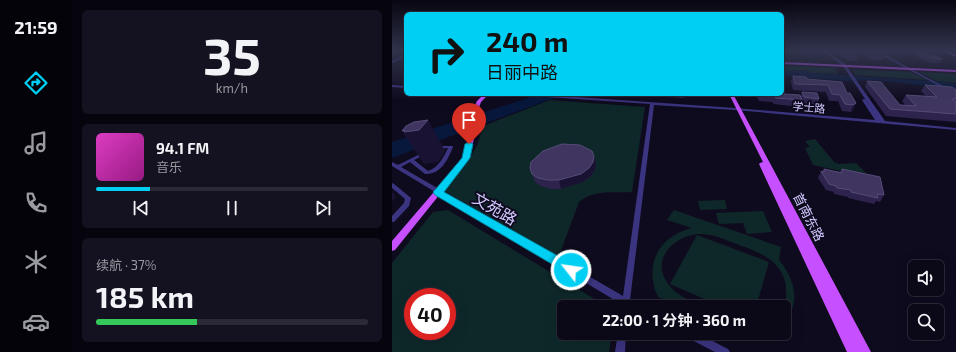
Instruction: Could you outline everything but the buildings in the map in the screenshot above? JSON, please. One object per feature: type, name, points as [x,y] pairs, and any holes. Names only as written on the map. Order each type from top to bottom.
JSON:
[{"type":"main road","points":[[873,67],[956,71]]},
{"type":"main road","points":[[392,247],[466,158],[473,130],[474,114],[479,101],[485,96]]},
{"type":"main road","name":"首南东路","points":[[729,96],[864,352]]},
{"type":"main road","name":"首南东路","points":[[732,96],[853,352]]},
{"type":"street","points":[[843,67],[880,122]]},
{"type":"street","points":[[905,67],[956,94]]},
{"type":"street","points":[[392,86],[404,87]]},
{"type":"street","name":"学士路","points":[[547,96],[737,109],[956,129]]},
{"type":"street","points":[[626,300],[652,103]]},
{"type":"street","points":[[398,167],[412,161],[430,150],[451,147],[441,166],[435,172],[428,173],[412,161]]},
{"type":"street","name":"文苑路","points":[[392,164],[618,300]]},
{"type":"street","points":[[392,185],[408,198],[407,204],[392,220]]},
{"type":"street","points":[[620,352],[621,340]]},
{"type":"street","points":[[701,340],[724,352]]},
{"type":"green space","points":[[784,67],[832,68],[839,74],[812,73],[806,70],[784,71]]},
{"type":"green space","points":[[853,70],[910,72],[928,80],[855,75]]},
{"type":"green space","points":[[919,72],[956,74],[956,83],[936,81]]},
{"type":"green space","points":[[550,100],[645,107],[632,192],[597,193],[579,202],[559,256],[444,191],[464,166],[477,146],[483,126]]},
{"type":"green space","points":[[815,139],[834,162],[839,164],[856,163],[866,173],[841,171],[813,165],[805,148],[810,147],[805,141]]},
{"type":"green space","points":[[725,200],[727,209],[700,210],[698,201]]},
{"type":"green space","points":[[448,210],[596,300],[557,300],[557,340],[611,340],[609,352],[392,352],[392,263],[433,212]]},
{"type":"green space","points":[[674,210],[781,247],[779,260],[789,275],[794,291],[793,307],[791,312],[791,300],[786,300],[784,278],[773,262],[757,252],[707,234],[693,235],[677,241],[665,254],[662,262],[662,270],[668,285],[683,297],[690,300],[665,300],[658,297],[652,274],[653,263],[657,254],[663,245],[671,238],[680,232],[692,228],[667,220]]},
{"type":"green space","points":[[763,211],[772,232],[747,234],[743,223],[719,224],[716,213]]},
{"type":"green space","points":[[697,235],[769,262],[758,300],[707,300],[670,284]]},
{"type":"water","points":[[784,71],[809,71],[811,73],[944,82],[956,84],[956,89],[874,80],[847,81],[784,76]]},
{"type":"water","points":[[534,96],[560,96],[392,158],[392,142]]},
{"type":"route","points":[[469,144],[466,158],[438,192],[571,270]]}]
